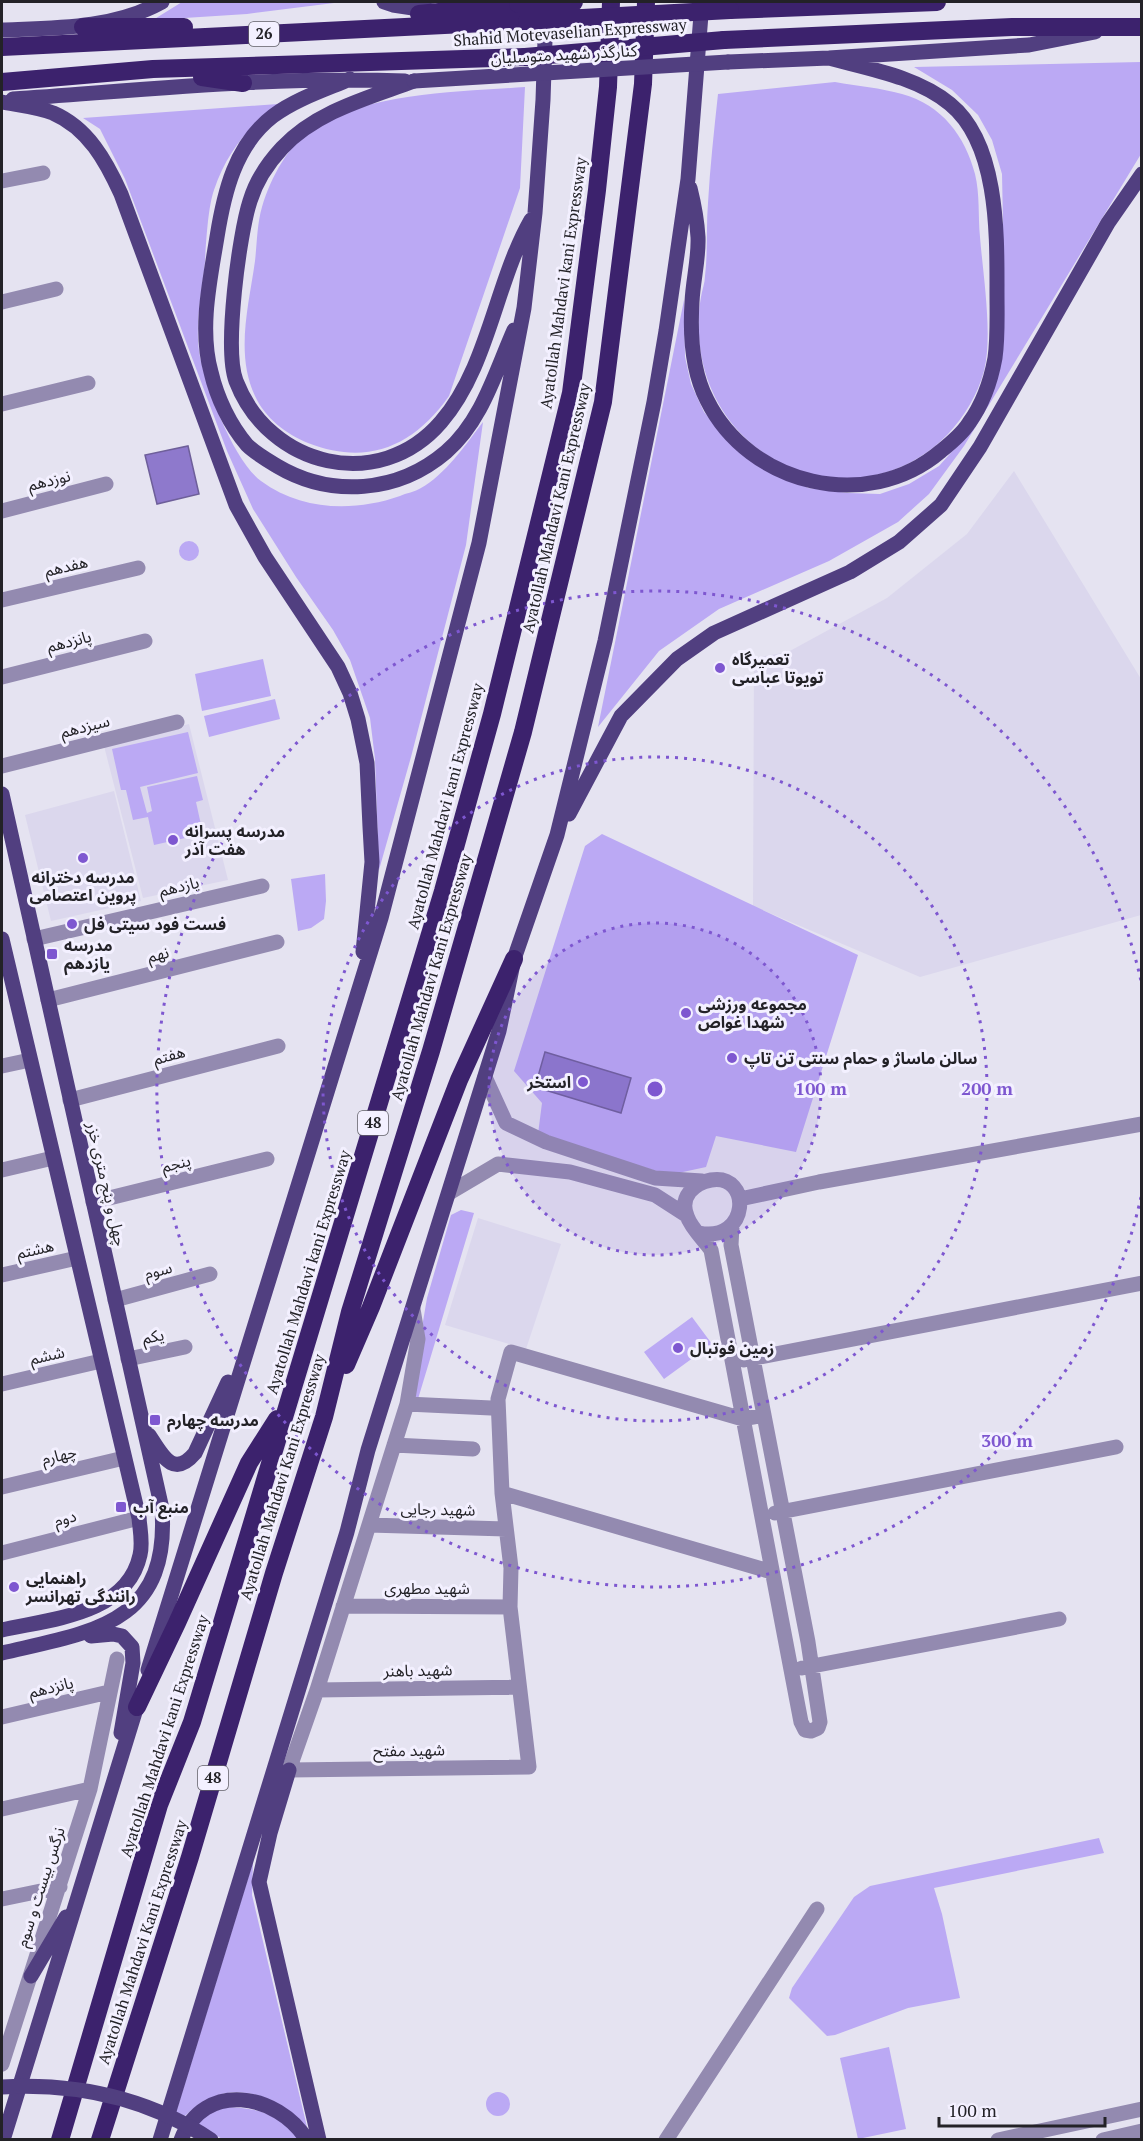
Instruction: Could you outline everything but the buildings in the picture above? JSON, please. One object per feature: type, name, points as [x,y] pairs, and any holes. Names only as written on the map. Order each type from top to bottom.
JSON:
[{"type":"highway","points":[[83,27],[268,26],[441,13],[518,4],[574,2]]},
{"type":"highway","points":[[602,2],[611,40]]},
{"type":"highway","name":"48","points":[[611,2],[611,40]]},
{"type":"highway","name":"Ayatollah Mahdavi Kani Expressway","points":[[100,2139],[190,1857],[263,1606],[324,1417],[350,1312],[431,1051],[523,732],[603,402],[643,84],[646,2]]},
{"type":"highway","name":"Shahid Motevaselian Expressway","points":[[2,47],[730,10],[937,2]]},
{"type":"highway","name":"Shahid Motevaselian Expressway","points":[[2,82],[153,69],[525,57],[724,40],[1012,27],[1134,27]]},
{"type":"highway","name":"Ayatollah Mahdavi kani Expressway","points":[[60,2139],[159,1804],[192,1722],[443,891],[492,714],[568,405],[595,201],[611,40]]},
{"type":"highway","points":[[153,69],[243,82]]},
{"type":"highway","points":[[324,1417],[371,1307],[459,1080],[514,958]]},
{"type":"highway","points":[[137,1707],[249,1463],[290,1397]]},
{"type":"main road","points":[[2,30],[83,27],[142,12],[162,2]]},
{"type":"main road","points":[[384,2],[441,13]]},
{"type":"main road","name":"Ayatollah Mahdavi Kani Expressway","points":[[3,2139],[384,906],[479,543],[524,309],[535,213],[543,100],[546,2]]},
{"type":"main road","points":[[160,2139],[499,1031],[514,958],[557,835],[605,642],[666,331],[688,179],[702,2]]},
{"type":"main road","name":"کنارگذر شهید متوسلیان","points":[[2,101],[243,82],[350,79],[414,81],[1029,45],[1134,27]]},
{"type":"main road","points":[[688,179],[696,213],[698,239],[692,304],[694,362],[708,402],[723,426],[760,461],[786,474],[812,483],[839,486],[872,484],[898,477],[937,455],[969,423],[991,376],[995,356],[997,234],[985,161],[968,124],[952,105],[925,87],[829,58]]},
{"type":"main road","points":[[350,79],[296,101],[271,117],[249,140],[232,171],[222,203],[209,293],[206,334],[210,370],[222,404],[248,446],[291,474],[321,485],[347,488],[370,486],[412,475],[447,451],[466,430],[482,406],[524,309]]},
{"type":"main road","points":[[414,81],[336,110],[315,121],[282,148],[257,182],[249,202],[240,248],[231,364],[241,393],[268,429],[288,446],[312,458],[336,463],[383,460],[404,452],[424,438],[442,421],[474,369],[518,242],[535,213]]},
{"type":"main road","points":[[2,101],[52,113],[75,125],[107,164],[121,194],[236,506],[265,557],[338,667],[350,693],[367,763],[372,862],[361,977]]},
{"type":"main road","points":[[557,835],[621,716],[677,659],[714,633],[849,572],[898,542],[941,505],[980,447],[1108,223],[1142,174]]},
{"type":"main road","name":"چهل و پنج متری خزر","points":[[2,794],[4,814],[48,1000],[162,1509],[163,1522],[160,1554],[151,1581],[134,1604],[114,1620],[83,1634],[61,1639]]},
{"type":"main road","points":[[2,838],[7,831],[4,814]]},
{"type":"main road","points":[[2,939],[4,959],[102,1361],[139,1518],[141,1537],[140,1554],[135,1571],[126,1585],[114,1596],[76,1614],[2,1630]]},
{"type":"main road","points":[[143,1426],[171,1464],[179,1465],[189,1461],[195,1453],[257,1319]]},
{"type":"main road","points":[[76,1614],[84,1615],[88,1621],[88,1627],[83,1634]]},
{"type":"main road","points":[[2,1653],[61,1639],[113,1634],[122,1636],[132,1647],[133,1663],[116,1774]]},
{"type":"main road","points":[[290,1770],[262,1863],[259,1882],[320,2139]]},
{"type":"main road","points":[[271,1776],[278,1807]]},
{"type":"main road","points":[[252,1836],[278,1807]]},
{"type":"main road","points":[[31,1976],[78,1896]]},
{"type":"main road","points":[[2,2087],[54,2086],[84,2089],[119,2097],[173,2119],[211,2139]]},
{"type":"main road","points":[[2,2096],[52,2095],[116,2105],[150,2117],[197,2139]]},
{"type":"main road","points":[[181,2139],[185,2128],[204,2108],[227,2100],[247,2100],[270,2106],[288,2117],[308,2139]]},
{"type":"street","points":[[2,181],[43,173]]},
{"type":"street","points":[[2,302],[56,289]]},
{"type":"street","points":[[2,404],[88,383]]},
{"type":"street","name":"نوزدهم","points":[[2,511],[106,484]]},
{"type":"street","name":"هفدهم","points":[[2,600],[138,568]]},
{"type":"street","name":"پانزدهم","points":[[2,677],[145,641]]},
{"type":"street","name":"سیزدهم","points":[[2,766],[177,722]]},
{"type":"street","name":"یازدهم","points":[[34,939],[262,886]]},
{"type":"street","name":"نهم","points":[[48,1000],[277,942]]},
{"type":"street","name":"هفتم","points":[[70,1100],[278,1046]]},
{"type":"street","points":[[2,1066],[30,1060]]},
{"type":"street","points":[[484,1077],[506,1123],[546,1142],[655,1178],[702,1181],[719,1179],[730,1182],[740,1199],[739,1214],[732,1226],[711,1236],[699,1233]]},
{"type":"street","points":[[740,1199],[819,1182],[1142,1124]]},
{"type":"street","points":[[2,1170],[53,1158]]},
{"type":"street","name":"پنجم","points":[[93,1202],[267,1160]]},
{"type":"street","points":[[449,1193],[498,1164],[581,1174],[655,1195],[686,1215],[711,1250],[801,1725],[805,1730],[811,1731],[818,1728],[820,1722],[812,1666],[731,1245],[732,1226]]},
{"type":"street","points":[[686,1215],[685,1202],[690,1189],[702,1181]]},
{"type":"street","name":"هشتم","points":[[2,1275],[77,1258]]},
{"type":"street","name":"سوم","points":[[115,1300],[210,1274]]},
{"type":"street","points":[[732,1362],[1142,1283]]},
{"type":"street","points":[[290,1770],[407,1404],[417,1338],[413,1309]]},
{"type":"street","name":"یکم","points":[[128,1359],[185,1347]]},
{"type":"street","points":[[519,1687],[510,1607],[511,1568],[502,1493],[498,1399],[511,1352],[743,1419],[764,1415]]},
{"type":"street","name":"ششم","points":[[2,1384],[102,1361]]},
{"type":"street","points":[[407,1404],[491,1408]]},
{"type":"street","points":[[394,1445],[473,1449]]},
{"type":"street","points":[[761,1516],[1116,1447]]},
{"type":"street","name":"چهارم","points":[[2,1487],[124,1458]]},
{"type":"street","points":[[502,1493],[772,1572]]},
{"type":"street","name":"دوم","points":[[2,1553],[139,1518]]},
{"type":"street","name":"شهید رجایی","points":[[369,1525],[506,1529]]},
{"type":"street","name":"شهید مطهری","points":[[343,1606],[510,1607]]},
{"type":"street","points":[[790,1670],[1059,1619]]},
{"type":"street","name":"نرگس بیست و سوم","points":[[2,2064],[90,1789],[117,1659]]},
{"type":"street","name":"شهید باهنر","points":[[317,1690],[519,1687]]},
{"type":"street","name":"شهید مفتح","points":[[290,1770],[529,1767],[519,1687]]},
{"type":"street","name":"پانزدهم","points":[[2,1717],[109,1692]]},
{"type":"street","points":[[2,1809],[90,1789]]},
{"type":"street","points":[[2,1899],[60,1887]]},
{"type":"street","points":[[666,2139],[818,1909]]},
{"type":"street","points":[[998,2139],[1142,2109]]},
{"type":"street","points":[[1103,2139],[1142,2132]]},
{"type":"shaded area","points":[[182,2],[342,2],[247,14],[153,20]]},
{"type":"shaded area","points":[[1141,62],[1141,154],[964,446],[929,494],[898,522],[829,561],[719,609],[659,651],[598,727],[684,300],[685,357],[691,384],[704,412],[726,438],[808,488],[880,494],[909,484],[939,466],[967,435],[991,395],[1003,223],[1002,174],[992,140],[978,115],[952,90],[914,67]]},
{"type":"shaded area","points":[[835,82],[886,90],[916,99],[940,114],[958,135],[971,160],[977,182],[988,340],[984,371],[978,388],[970,405],[948,434],[915,460],[879,474],[842,478],[805,472],[771,458],[741,434],[718,403],[703,364],[699,330],[700,305],[705,281],[707,212],[718,94]]},
{"type":"shaded area","points":[[525,87],[520,188],[449,396],[420,428],[387,447],[369,452],[350,453],[330,450],[308,443],[284,430],[264,411],[255,396],[246,363],[245,329],[260,214],[270,184],[289,151],[316,126],[364,106],[418,96]]},
{"type":"shaded area","points":[[278,104],[239,142],[225,164],[214,190],[208,225],[198,321],[198,345],[215,405],[241,458],[261,481],[294,498],[329,506],[365,505],[419,489],[430,483],[455,458],[483,422],[466,545],[379,870],[375,759],[370,718],[350,660],[333,630],[253,509],[227,451],[125,179],[100,129],[83,118]]},
{"type":"shaded area","points":[[188,446],[199,494],[157,504],[145,455]]},
{"type":"shaded area","points":[[1014,471],[1141,679],[1141,915],[920,977],[753,906],[754,658],[788,652],[887,598],[967,534]]},
{"type":"shaded area","points":[[189,541],[196,544],[199,551],[196,558],[189,561],[182,558],[179,551],[182,544]]},
{"type":"shaded area","points":[[263,659],[271,696],[202,711],[195,674]]},
{"type":"shaded area","points":[[275,699],[280,719],[209,737],[204,716]]},
{"type":"shaded area","name":"مدرسه پسرانه هفت آذر","points":[[189,724],[228,880],[143,898],[104,746]]},
{"type":"shaded area","points":[[188,732],[198,773],[140,787],[147,813],[152,811],[147,787],[197,776],[203,800],[196,802],[203,834],[154,845],[148,817],[133,820],[126,790],[121,790],[112,749]]},
{"type":"shaded area","name":"مدرسه دخترانه پروین اعتصامی","points":[[114,791],[141,901],[51,921],[25,815]]},
{"type":"shaded area","name":"مجموعه ورزشی شهدا غواص","points":[[602,834],[858,955],[796,1152],[716,1136],[706,1167],[669,1175],[538,1134],[542,1103],[514,1071],[585,846]]},
{"type":"shaded area","points":[[325,874],[324,919],[311,928],[298,931],[291,879]]},
{"type":"shaded area","name":"استخر","points":[[545,1052],[631,1078],[621,1113],[535,1087]]},
{"type":"shaded area","points":[[461,1210],[474,1213],[418,1399],[410,1398],[427,1298],[451,1215]]},
{"type":"shaded area","points":[[478,1218],[561,1244],[526,1349],[445,1325]]},
{"type":"shaded area","name":"زمین فوتبال","points":[[692,1317],[712,1344],[664,1379],[644,1352]]},
{"type":"shaded area","points":[[1099,1838],[1104,1853],[934,1888],[942,1914],[960,1998],[908,2008],[827,2036],[789,1998],[792,1988],[854,1897],[870,1886]]},
{"type":"shaded area","points":[[253,1862],[252,1895],[307,2127],[279,2104],[247,2093],[232,2092],[216,2096],[200,2104],[185,2116],[176,2112]]},
{"type":"shaded area","points":[[889,2047],[906,2129],[858,2139],[840,2058]]},
{"type":"shaded area","points":[[498,2092],[507,2095],[510,2104],[507,2113],[498,2116],[489,2113],[486,2104],[489,2095]]},
{"type":"shaded area","points":[[227,2107],[251,2109],[268,2114],[302,2139],[222,2139],[197,2123],[204,2115]]},
{"type":"place","name":"تعمیرگاه تویوتا عباسی","points":[[720,668]]},
{"type":"place","name":"مدرسه پسرانه هفت آذر","points":[[173,840]]},
{"type":"place","name":"مدرسه دخترانه پروین اعتصامی","points":[[83,858]]},
{"type":"place","name":"فست فود سیتی فل","points":[[72,924]]},
{"type":"place","name":"مدرسه یازدهم","points":[[52,954]]},
{"type":"place","name":"مجموعه ورزشی شهدا غواص","points":[[686,1013]]},
{"type":"place","name":"سالن ماساژ و حمام سنتی تن تاپ","points":[[732,1058]]},
{"type":"place","name":"استخر","points":[[583,1082]]},
{"type":"place","name":"زمین فوتبال","points":[[678,1348]]},
{"type":"place","name":"مدرسه چهارم","points":[[155,1420]]},
{"type":"place","name":"منبع آب","points":[[121,1507]]},
{"type":"place","name":"راهنمایی رانندگی تهرانسر","points":[[14,1587]]}]
